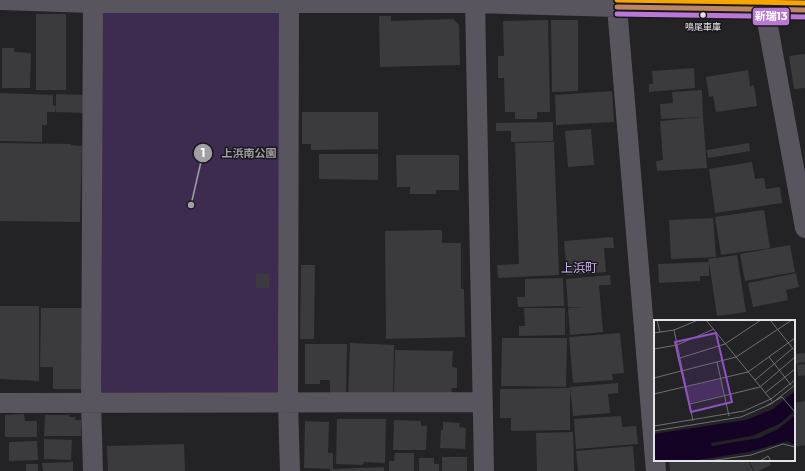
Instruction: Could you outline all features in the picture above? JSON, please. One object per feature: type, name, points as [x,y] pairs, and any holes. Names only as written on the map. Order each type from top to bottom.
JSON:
[{"type":"street","points":[[0,0],[93,3],[475,1],[617,7],[765,5],[805,10]]},
{"type":"street","points":[[289,1],[288,403],[290,471]]},
{"type":"street","points":[[475,1],[484,471]]},
{"type":"street","points":[[93,3],[91,403],[93,471]]},
{"type":"street","points":[[765,5],[805,228]]},
{"type":"street","points":[[617,7],[654,447]]},
{"type":"street","points":[[0,404],[483,402]]},
{"type":"street","points":[[655,461],[656,471]]},
{"type":"shaded area","points":[[284,8],[284,402],[96,401],[99,9]]},
{"type":"building","points":[[36,14],[66,14],[66,90],[36,90]]},
{"type":"building","points":[[379,16],[391,16],[391,21],[453,19],[459,25],[460,65],[380,67]]},
{"type":"building","points":[[548,20],[550,112],[537,112],[537,119],[515,119],[515,112],[505,112],[504,78],[498,78],[498,56],[504,56],[503,21]]},
{"type":"building","points":[[551,20],[578,20],[578,91],[552,92]]},
{"type":"building","points":[[2,48],[14,48],[14,52],[31,53],[30,88],[2,88]]},
{"type":"building","points":[[805,54],[805,88],[794,89],[789,56]]},
{"type":"building","points":[[694,68],[695,88],[649,92],[649,84],[653,84],[652,71]]},
{"type":"building","points":[[748,70],[750,86],[754,85],[757,106],[716,112],[713,96],[709,97],[706,77]]},
{"type":"building","points":[[702,90],[703,117],[661,119],[660,104],[673,103],[672,92]]},
{"type":"building","points":[[612,91],[614,122],[556,125],[555,95]]},
{"type":"building","points":[[0,93],[53,95],[53,105],[56,106],[55,112],[47,112],[47,125],[42,125],[42,142],[0,141]]},
{"type":"building","points":[[56,94],[83,95],[83,113],[56,112]]},
{"type":"building","points":[[302,112],[378,112],[378,149],[311,150],[311,144],[302,144]]},
{"type":"building","points":[[703,117],[707,168],[657,171],[656,161],[663,160],[660,121]]},
{"type":"building","points":[[553,122],[553,141],[511,142],[511,131],[496,131],[496,123]]},
{"type":"building","points":[[591,129],[594,165],[568,167],[565,131]]},
{"type":"building","points":[[554,142],[559,275],[498,278],[497,265],[519,264],[515,143]]},
{"type":"building","points":[[0,143],[71,144],[82,146],[80,222],[0,221]]},
{"type":"building","points":[[749,143],[750,151],[708,158],[707,150]]},
{"type":"building","points":[[319,154],[378,154],[378,180],[319,179]]},
{"type":"building","points":[[396,155],[459,155],[459,190],[436,190],[436,194],[410,194],[410,187],[397,187]]},
{"type":"building","points":[[752,162],[755,179],[764,178],[766,189],[780,187],[782,203],[715,213],[709,169]]},
{"type":"building","points":[[764,210],[770,248],[721,255],[715,217]]},
{"type":"building","points":[[713,218],[716,257],[671,259],[669,220]]},
{"type":"building","points":[[442,230],[442,243],[461,243],[461,289],[464,289],[465,337],[386,339],[385,231]]},
{"type":"building","points":[[613,237],[614,248],[604,248],[606,272],[567,275],[564,241]]},
{"type":"building","points":[[790,245],[795,272],[745,281],[740,254]]},
{"type":"building","points":[[737,255],[746,312],[717,316],[708,259]]},
{"type":"building","points":[[709,262],[709,276],[700,276],[700,281],[659,283],[658,264]]},
{"type":"building","points":[[301,265],[315,265],[314,339],[300,339]]},
{"type":"building","points":[[256,273],[269,274],[269,288],[256,288]]},
{"type":"building","points":[[796,273],[799,287],[786,290],[788,300],[753,307],[748,283]]},
{"type":"building","points":[[610,275],[611,285],[599,285],[603,332],[570,335],[568,308],[584,307],[568,307],[566,279]]},
{"type":"building","points":[[563,278],[564,306],[518,307],[517,297],[525,297],[525,279]]},
{"type":"building","points":[[0,306],[39,306],[39,381],[0,379]]},
{"type":"building","points":[[41,308],[82,308],[81,389],[53,389],[53,367],[40,367]]},
{"type":"building","points":[[524,308],[565,308],[565,335],[519,336],[519,326],[525,326]]},
{"type":"building","points":[[620,333],[624,373],[612,374],[613,380],[573,383],[569,337]]},
{"type":"building","points":[[502,338],[567,338],[566,387],[501,386]]},
{"type":"building","points":[[350,343],[394,345],[393,399],[348,397]]},
{"type":"building","points":[[305,344],[347,344],[346,397],[330,396],[330,380],[320,380],[320,384],[305,384]]},
{"type":"building","points":[[395,350],[453,351],[452,367],[457,368],[457,388],[452,388],[451,401],[394,399]]},
{"type":"building","points":[[805,353],[805,362],[795,364],[795,354]]},
{"type":"building","points":[[805,364],[805,375],[798,376],[797,365]]},
{"type":"building","points":[[618,383],[618,393],[608,394],[610,413],[573,416],[570,387]]},
{"type":"building","points":[[570,388],[570,430],[511,431],[511,418],[500,418],[500,389]]},
{"type":"building","points":[[805,401],[805,445],[795,447],[795,403]]},
{"type":"building","points":[[24,414],[25,421],[37,421],[37,437],[5,437],[5,415]]},
{"type":"building","points":[[45,415],[69,415],[69,417],[76,417],[75,420],[81,420],[81,436],[44,436]]},
{"type":"building","points":[[621,416],[622,427],[636,426],[638,444],[576,449],[574,419]]},
{"type":"building","points":[[337,419],[386,419],[385,463],[364,462],[363,465],[336,464]]},
{"type":"building","points":[[394,420],[421,421],[421,426],[427,426],[426,450],[393,450]]},
{"type":"building","points":[[305,421],[329,422],[328,453],[333,453],[333,469],[384,467],[384,471],[330,471],[330,469],[304,468]]},
{"type":"building","points":[[443,422],[460,423],[459,427],[466,428],[465,449],[440,448]]},
{"type":"building","points":[[573,432],[574,471],[537,471],[536,433]]},
{"type":"building","points":[[44,439],[72,440],[71,460],[44,459]]},
{"type":"building","points":[[37,441],[38,460],[9,461],[9,442]]},
{"type":"building","points":[[184,444],[185,471],[108,471],[107,446]]},
{"type":"building","points":[[633,446],[635,471],[578,471],[576,451]]},
{"type":"building","points":[[395,453],[414,453],[414,471],[389,471],[389,461],[394,461]]},
{"type":"building","points":[[442,457],[467,457],[467,471],[442,471]]},
{"type":"building","points":[[419,458],[434,458],[434,464],[439,464],[439,471],[419,471]]},
{"type":"building","points":[[669,461],[748,461],[753,471],[670,471]]},
{"type":"building","points":[[749,461],[769,461],[771,465],[758,471],[754,471]]},
{"type":"building","points":[[73,462],[73,471],[43,471],[42,463]]},
{"type":"building","points":[[26,464],[38,464],[38,471],[26,471]]},
{"type":"transit line","points":[[617,0],[805,3]]},
{"type":"transit line","points":[[617,7],[805,10]]},
{"type":"transit line","name":"新瑞13","points":[[617,14],[805,17]]},
{"type":"place","name":"鳴尾車庫","points":[[703,15]]},
{"type":"place","name":"上浜南公園","points":[[191,205]]},
{"type":"district","name":"上浜町","points":[[579,268]]}]
